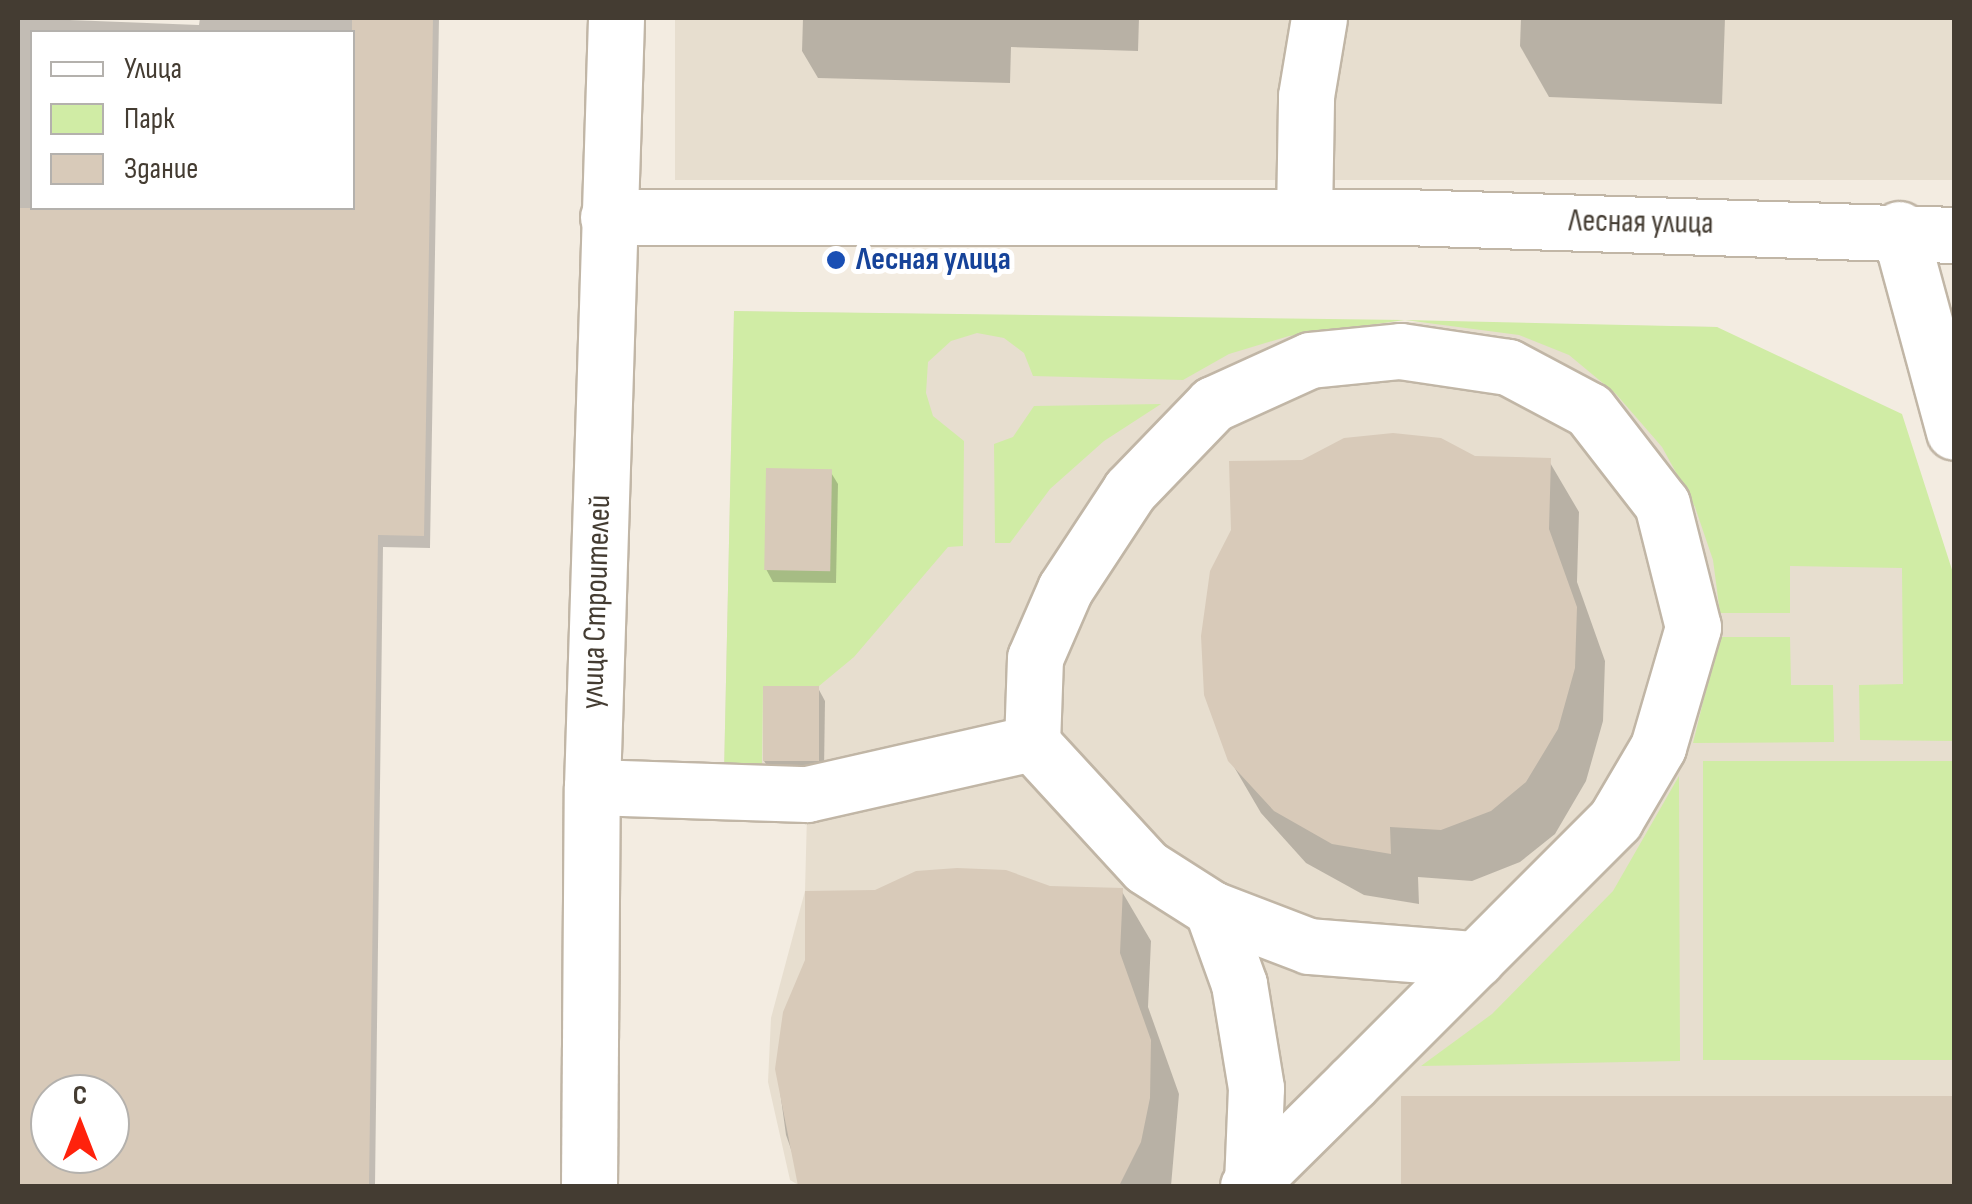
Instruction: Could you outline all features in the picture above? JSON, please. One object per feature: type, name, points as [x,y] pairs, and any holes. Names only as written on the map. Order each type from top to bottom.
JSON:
[{"type":"street","name":"улица Строителей","points":[[589,1186],[592,787],[616,18]]},
{"type":"street","points":[[1304,216],[1306,96],[1320,18]]},
{"type":"street","name":"Лесная улица","points":[[608,217],[1304,216],[1899,228],[1954,235]]},
{"type":"street","points":[[1899,228],[1954,432]]},
{"type":"street","points":[[1250,1185],[1616,820],[1658,747],[1693,627],[1662,504],[1589,410],[1508,367],[1400,350],[1310,360],[1213,404],[1130,490],[1065,588],[1035,658],[1032,744],[1146,866],[1212,909],[1309,946],[1476,959]]},
{"type":"street","points":[[592,787],[807,794],[1032,744]]},
{"type":"street","points":[[1212,909],[1239,984],[1256,1088],[1250,1185]]},
{"type":"shaded area","points":[[675,18],[1954,18],[1954,180],[675,180]]},
{"type":"shaded area","points":[[734,311],[1717,327],[1954,625],[1954,1186],[800,1186],[790,1180],[768,1082],[771,1018],[805,891],[808,776],[724,774]]},
{"type":"green space","points":[[734,311],[1405,320],[1289,336],[1229,354],[1183,380],[1033,376],[1024,353],[1004,338],[977,333],[951,341],[928,362],[926,393],[933,416],[964,441],[963,546],[948,547],[854,657],[819,686],[763,686],[762,764],[819,766],[724,774]]},
{"type":"green space","points":[[1405,320],[1717,327],[1902,414],[1954,576],[1954,741],[1860,740],[1859,685],[1903,684],[1902,568],[1790,566],[1790,613],[1720,613],[1713,560],[1695,507],[1662,447],[1616,394],[1569,355],[1519,335]]},
{"type":"green space","points":[[1161,404],[1104,441],[1050,489],[1010,543],[995,543],[994,444],[1013,437],[1034,406]]},
{"type":"green space","points":[[1719,637],[1790,637],[1791,685],[1833,685],[1834,742],[1693,743]]},
{"type":"green space","points":[[1703,761],[1954,761],[1954,1060],[1703,1060]]},
{"type":"green space","points":[[1679,776],[1680,1061],[1421,1066],[1492,1014],[1613,891]]},
{"type":"building","points":[[352,18],[433,18],[424,536],[378,535],[369,1186],[18,1186],[18,208],[355,210]]},
{"type":"building","points":[[1393,433],[1441,438],[1475,456],[1551,458],[1549,529],[1577,607],[1575,668],[1558,729],[1526,782],[1491,811],[1441,830],[1390,827],[1391,854],[1332,844],[1274,811],[1228,761],[1204,695],[1201,636],[1210,571],[1231,530],[1229,461],[1302,460],[1344,438]]},
{"type":"building","points":[[766,468],[832,469],[830,571],[764,570]]},
{"type":"building","points":[[763,686],[819,686],[819,761],[763,761]]},
{"type":"building","points":[[1006,870],[1050,886],[1123,888],[1120,953],[1151,1040],[1150,1098],[1141,1142],[1119,1186],[798,1186],[775,1069],[783,1012],[805,960],[805,891],[875,890],[916,871]]},
{"type":"building","points":[[1401,1096],[1954,1096],[1954,1186],[1401,1186]]},
{"type":"place","name":"Лесная улица","points":[[836,260]]}]
